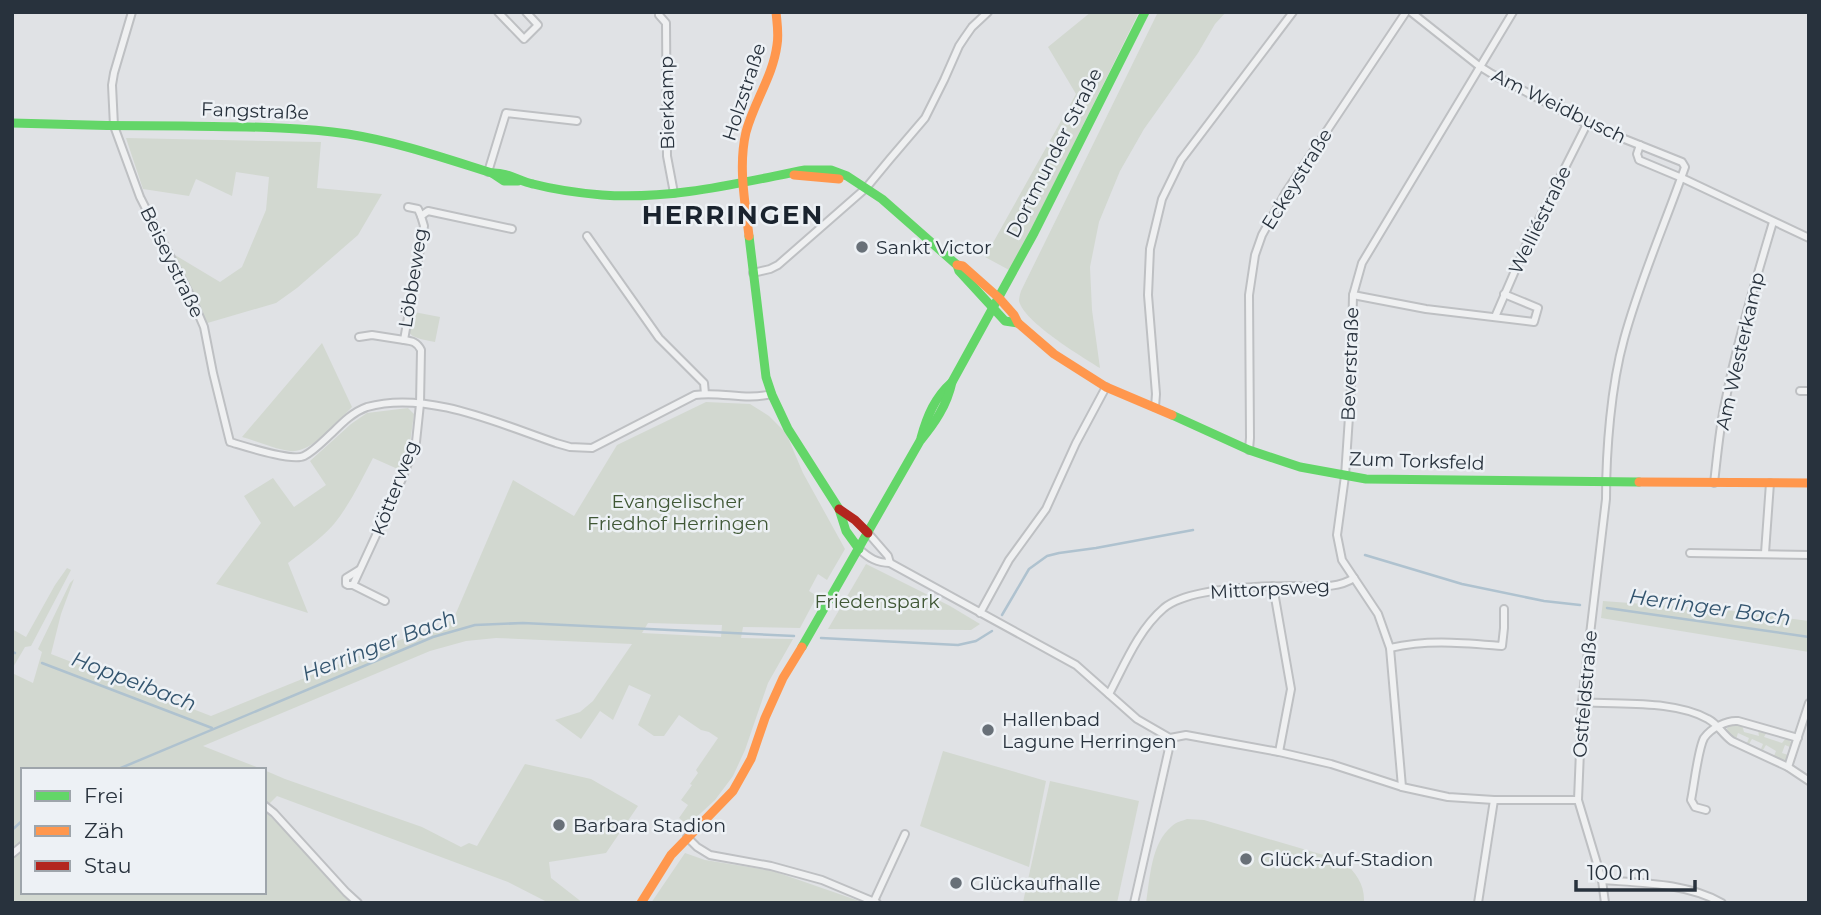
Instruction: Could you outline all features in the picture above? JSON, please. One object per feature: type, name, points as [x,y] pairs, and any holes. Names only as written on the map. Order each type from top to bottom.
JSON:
[{"type":"main road","name":"Holzstraße","points":[[776,12],[779,38],[776,58],[747,129],[743,152],[743,182],[764,362],[771,394],[796,441],[839,509]]},
{"type":"main road","name":"Dortmunder Straße","points":[[641,903],[671,855],[721,805],[746,770],[783,678],[823,614],[920,440],[930,429],[948,397],[952,382],[1034,233],[1145,12]]},
{"type":"main road","name":"Fangstraße","points":[[12,123],[279,127],[326,131],[399,145],[490,172],[509,183],[518,181],[601,194],[631,196],[674,193],[789,174],[853,181],[891,206],[957,265],[959,271],[993,309]]},
{"type":"main road","name":"Fangstraße","points":[[957,265],[963,266],[999,298]]},
{"type":"main road","name":"Zum Torksfeld","points":[[999,298],[1018,323],[1054,354],[1106,387],[1248,450],[1300,467],[1366,479],[1809,483]]},
{"type":"main road","name":"Zum Torksfeld","points":[[993,309],[1004,321],[1018,323]]},
{"type":"main road","points":[[839,509],[868,533]]},
{"type":"main road","points":[[839,509],[848,535],[859,549]]},
{"type":"street","name":"Beiseystraße","points":[[132,12],[112,85],[114,126],[140,197],[204,327],[230,442],[286,456],[303,457],[355,413],[381,405],[420,404]]},
{"type":"street","points":[[498,12],[524,39],[538,25],[526,12]]},
{"type":"street","points":[[753,273],[778,265],[866,188],[925,118],[959,46],[972,27],[988,12]]},
{"type":"street","points":[[1154,407],[1156,394],[1148,295],[1150,249],[1162,199],[1181,160],[1293,12]]},
{"type":"street","name":"Am Weidbusch","points":[[1408,12],[1479,66],[1587,124],[1682,162],[1685,167],[1682,178]]},
{"type":"street","name":"Eckeystraße","points":[[1248,450],[1249,295],[1255,255],[1262,235],[1286,192],[1408,12]]},
{"type":"street","name":"Beverstraße","points":[[1402,787],[1390,648],[1378,614],[1342,560],[1337,535],[1345,476],[1351,387],[1353,295],[1362,263],[1513,12]]},
{"type":"street","name":"Bierkamp","points":[[659,15],[666,23],[667,156],[674,193]]},
{"type":"street","points":[[490,172],[506,113],[577,121]]},
{"type":"street","name":"Welliéstraße","points":[[1495,317],[1587,124]]},
{"type":"street","name":"Am Weidbusch","points":[[1640,145],[1637,154],[1639,160],[1809,238]]},
{"type":"street","name":"Ostfeldstraße","points":[[1605,903],[1602,880],[1578,800],[1582,702],[1613,405],[1624,339],[1682,178]]},
{"type":"street","name":"Löbbeweg","points":[[404,340],[424,226],[418,209],[408,207]]},
{"type":"street","name":"Löbbeweg","points":[[421,216],[428,211],[512,229]]},
{"type":"street","name":"Am Westerkamp","points":[[1714,483],[1730,376],[1773,222]]},
{"type":"street","points":[[587,236],[659,338],[704,383],[705,394]]},
{"type":"street","points":[[1353,295],[1426,309],[1534,321],[1538,308],[1504,294]]},
{"type":"street","name":"Löbbeweg","points":[[359,337],[372,335],[414,341],[419,345],[420,404]]},
{"type":"street","points":[[980,613],[1009,560],[1046,509],[1076,443],[1106,387]]},
{"type":"street","points":[[1800,391],[1809,391]]},
{"type":"street","points":[[420,404],[458,409],[556,443],[586,449],[695,395],[747,398],[771,394]]},
{"type":"street","name":"Kötterweg","points":[[385,601],[353,585],[412,454],[420,404]]},
{"type":"street","points":[[1765,553],[1770,483]]},
{"type":"street","points":[[868,533],[888,556],[890,563]]},
{"type":"street","points":[[859,549],[874,561],[890,563],[1076,665],[1137,719],[1170,738],[1186,735],[1279,752],[1331,764],[1402,787],[1448,797],[1578,800]]},
{"type":"street","points":[[1690,553],[1809,555]]},
{"type":"street","name":"Mittorpsweg","points":[[1109,694],[1142,634],[1165,607],[1183,598],[1200,593],[1273,586],[1334,586],[1346,584],[1354,578]]},
{"type":"street","points":[[1273,586],[1291,689],[1279,752]]},
{"type":"street","points":[[1390,648],[1436,642],[1502,646],[1504,609]]},
{"type":"street","points":[[1582,702],[1686,710],[1709,719],[1732,741],[1788,767],[1809,781]]},
{"type":"street","points":[[1788,767],[1809,703]]},
{"type":"street","points":[[1706,810],[1696,807],[1691,800],[1703,741],[1717,727],[1731,720],[1798,738]]},
{"type":"street","points":[[1134,903],[1170,738]]},
{"type":"street","points":[[1478,903],[1494,800]]},
{"type":"street","points":[[266,807],[358,903]]},
{"type":"street","points":[[687,837],[697,848],[710,855],[771,866],[822,880],[875,902],[905,834]]},
{"type":"street","points":[[1602,880],[1693,890],[1722,903]]},
{"type":"green space","points":[[1091,12],[1139,12],[1011,271],[985,257],[1076,94],[1048,47]]},
{"type":"green space","points":[[1158,12],[1226,12],[1215,24],[1198,53],[1144,129],[1120,171],[1099,222],[1090,267],[1092,310],[1100,368],[1042,329],[1023,309],[1019,297]]},
{"type":"green space","points":[[126,138],[321,142],[317,188],[382,194],[358,235],[297,288],[276,303],[204,324],[175,255],[220,282],[242,267],[266,210],[269,177],[236,172],[232,196],[196,179],[189,196],[143,189]]},
{"type":"green space","points":[[414,312],[440,317],[435,342],[411,334],[408,326]]},
{"type":"green space","points":[[322,343],[352,407],[324,435],[298,451],[278,449],[242,437]]},
{"type":"green space","name":"Evangelischer Friedhof Herringen","points":[[706,402],[750,404],[769,416],[786,433],[803,473],[845,549],[827,580],[818,574],[809,591],[817,596],[800,628],[743,627],[741,638],[793,639],[768,683],[733,776],[715,800],[688,825],[679,818],[688,805],[681,800],[698,773],[696,770],[718,738],[679,715],[664,736],[654,736],[638,725],[651,695],[629,685],[613,720],[600,711],[581,739],[555,720],[580,712],[593,701],[632,644],[496,638],[466,641],[430,651],[203,746],[259,768],[21,768],[21,894],[266,894],[266,812],[355,903],[12,903],[12,673],[33,683],[42,652],[38,649],[74,579],[61,614],[51,654],[211,716],[453,620],[513,480],[574,516],[617,445]],"holes":[[[648,623],[722,625],[721,637],[642,633]]]},
{"type":"green space","points":[[408,408],[414,414],[410,443],[400,470],[373,458],[334,524],[288,563],[308,613],[216,584],[261,523],[244,496],[273,478],[294,507],[326,485],[310,461],[351,424],[367,413]]},
{"type":"green space","name":"Friedenspark","points":[[866,564],[980,624],[971,630],[828,629]]},
{"type":"green space","points":[[67,568],[71,570],[31,646],[25,647],[12,669],[12,629],[26,637]]},
{"type":"green space","points":[[1603,601],[1725,610],[1809,621],[1809,652],[1601,618]]},
{"type":"green space","points":[[1735,723],[1742,725],[1744,732],[1759,736],[1758,730],[1767,732],[1764,737],[1782,743],[1786,738],[1791,742],[1790,747],[1785,745],[1782,753],[1788,755],[1787,759],[1783,761],[1774,756],[1776,751],[1766,745],[1761,749],[1763,744],[1752,739],[1747,743],[1749,738],[1738,733],[1736,739],[1728,734],[1727,728]]},
{"type":"green space","points":[[943,751],[1046,781],[1029,867],[920,826]]},
{"type":"green space","points":[[525,764],[591,779],[638,806],[606,853],[549,862],[551,878],[583,903],[549,903],[508,882],[277,796],[269,804],[266,803],[266,771],[422,827],[461,847],[469,843],[477,846]]},
{"type":"green space","points":[[1050,781],[1139,801],[1117,903],[1023,902]]},
{"type":"green space","name":"Glück-Auf-Stadion","points":[[1187,819],[1204,820],[1344,861],[1361,885],[1364,903],[1146,903],[1153,862],[1160,842],[1174,825]]},
{"type":"green space","points":[[685,853],[705,860],[773,871],[865,903],[651,903]]},
{"type":"waterway","name":"Herringer Bach","points":[[1002,615],[1029,569],[1047,556],[1193,530]]},
{"type":"waterway","name":"Herringer Bach","points":[[1365,555],[1462,584],[1544,601],[1580,605]]},
{"type":"waterway","name":"Herringer Bach","points":[[1607,608],[1809,637]]},
{"type":"waterway","name":"Herringer Bach","points":[[121,768],[433,637],[475,625],[523,623],[794,636]]},
{"type":"waterway","name":"Herringer Bach","points":[[821,638],[958,645],[976,641],[992,631]]},
{"type":"waterway","name":"Hoppeibach","points":[[42,663],[212,728]]},
{"type":"waterway","name":"Herringer Bach","points":[[12,830],[21,822]]},
{"type":"traffic: fast","points":[[802,647],[920,441],[940,413],[952,382],[1034,233],[1145,12]]},
{"type":"traffic: fast","points":[[12,123],[265,127],[327,131],[403,146],[492,173],[504,181],[518,181]]},
{"type":"traffic: fast","points":[[492,173],[559,190],[628,196],[679,193],[805,170],[831,170],[847,176],[882,199],[957,265],[959,271],[1005,321],[1018,323]]},
{"type":"traffic: fast","points":[[749,236],[766,377],[772,395],[788,429],[839,509],[846,531],[859,549]]},
{"type":"traffic: fast","points":[[921,438],[932,407],[952,382]]},
{"type":"traffic: fast","points":[[1172,415],[1249,450],[1300,467],[1366,479],[1639,482]]},
{"type":"traffic: slow","points":[[749,236],[743,184],[744,145],[749,121],[775,56],[778,37],[776,12]]},
{"type":"traffic: slow","points":[[794,175],[839,179]]},
{"type":"traffic: slow","points":[[957,265],[963,266],[999,298],[1018,323],[1054,354],[1106,387],[1172,415]]},
{"type":"traffic: slow","points":[[1639,482],[1809,483]]},
{"type":"traffic: slow","points":[[641,903],[671,855],[733,791],[751,759],[783,678],[802,647]]},
{"type":"traffic: jam","points":[[839,509],[868,533]]},
{"type":"place","name":"Sankt Victor","points":[[862,247]]},
{"type":"place","name":"Hallenbad Lagune Herringen","points":[[988,730]]},
{"type":"place","name":"Barbara Stadion","points":[[559,825]]},
{"type":"place","name":"Glück-Auf-Stadion","points":[[1246,859]]},
{"type":"place","name":"Glückaufhalle","points":[[956,883]]},
{"type":"district","name":"HERRINGEN","points":[[733,215]]}]
